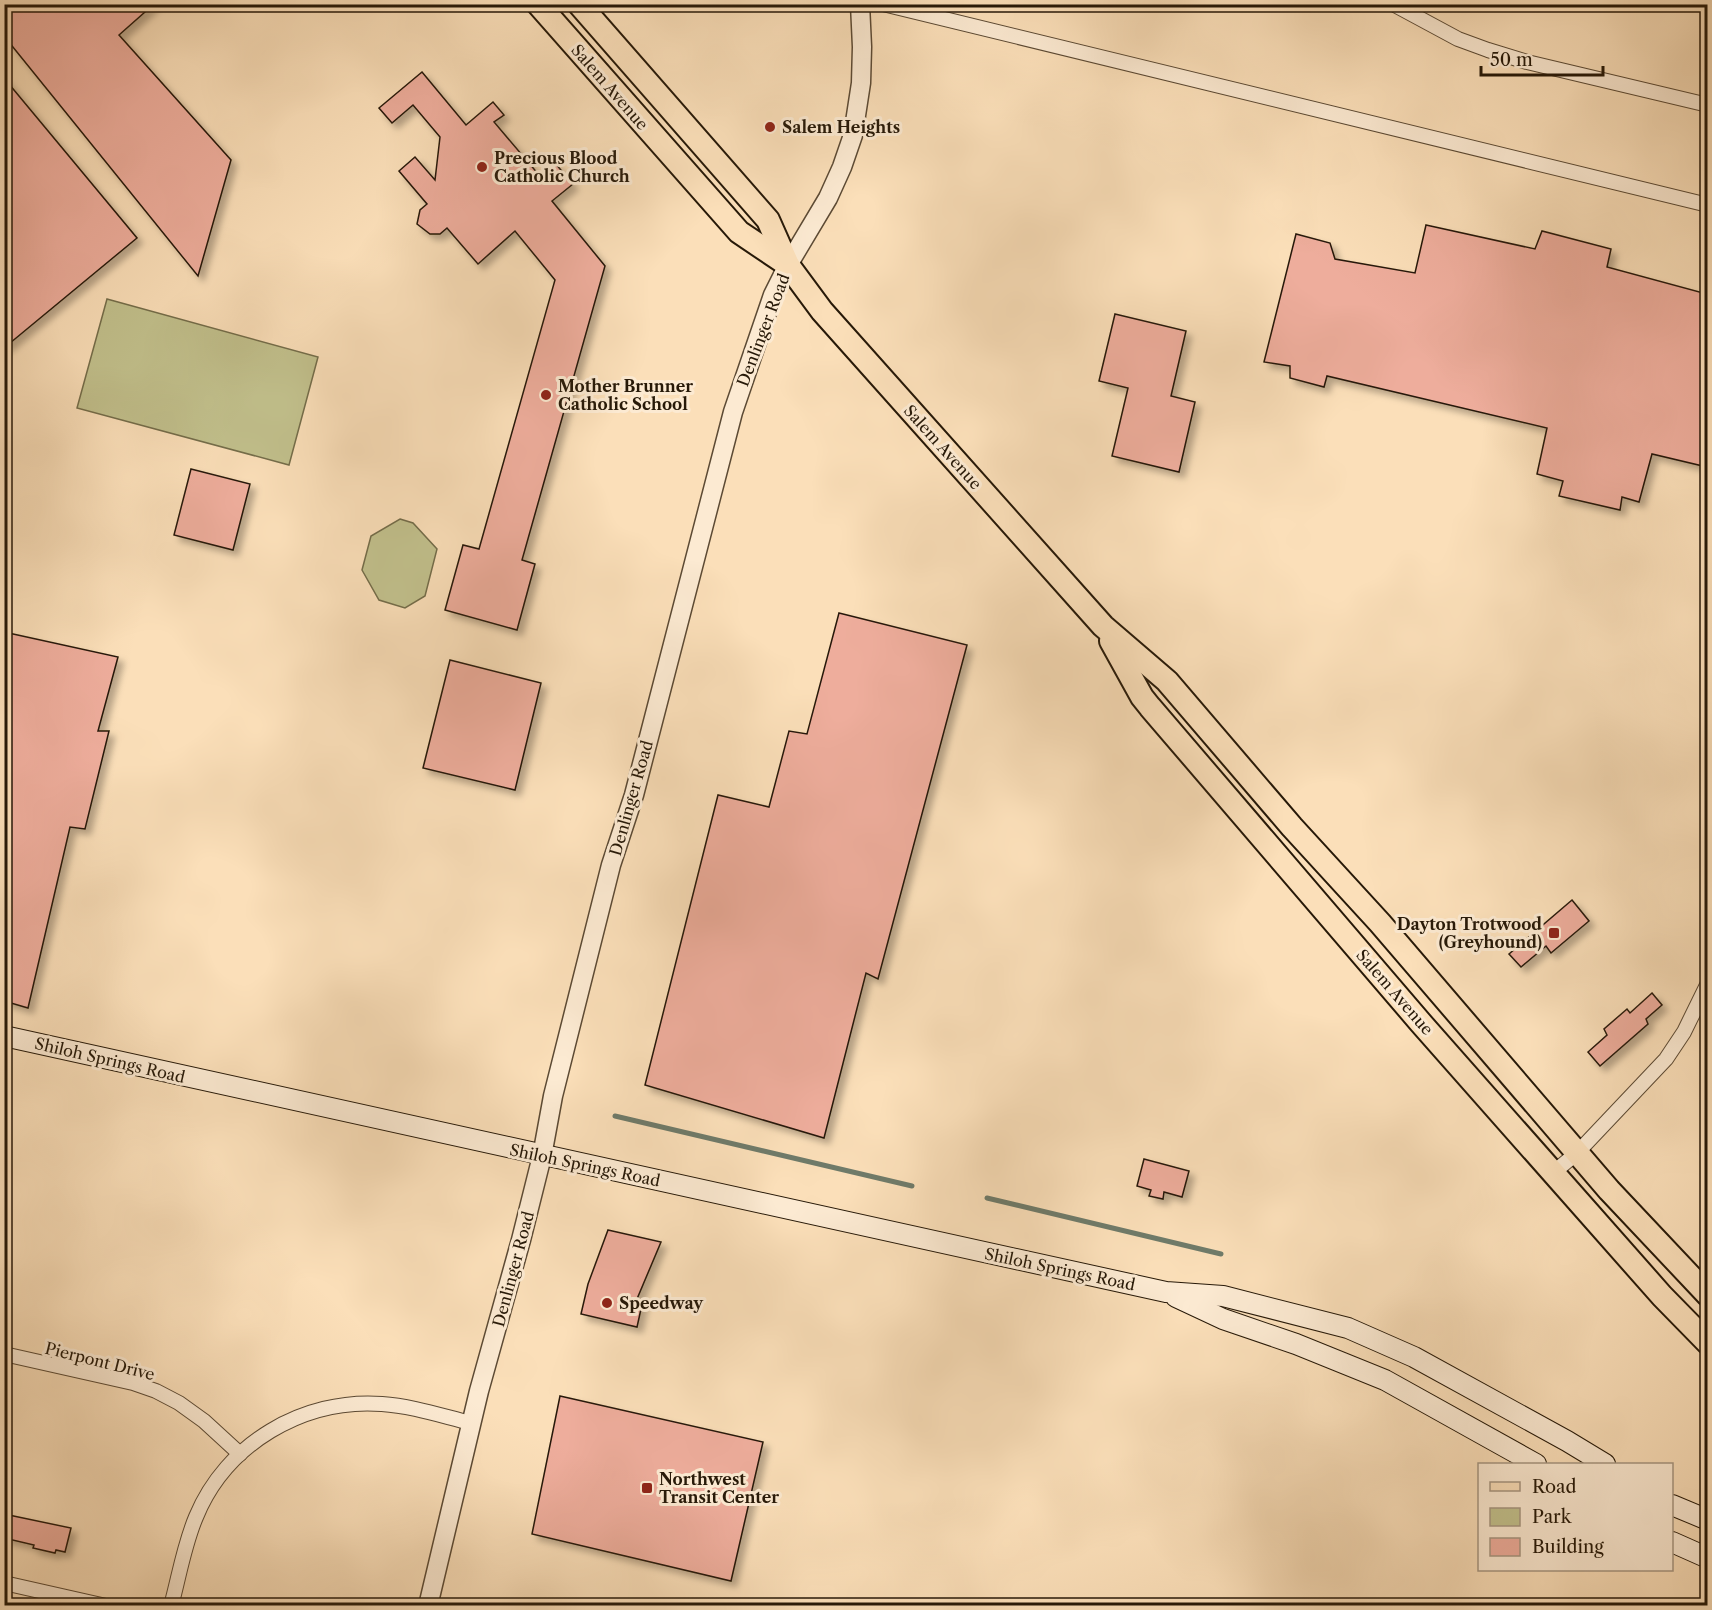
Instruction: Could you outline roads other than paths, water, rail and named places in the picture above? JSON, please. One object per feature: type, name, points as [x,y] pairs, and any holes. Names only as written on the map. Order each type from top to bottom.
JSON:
[{"type":"main road","name":"Salem Avenue","points":[[538,4],[739,232],[788,265]]},
{"type":"main road","name":"Salem Avenue","points":[[579,4],[768,220],[788,265],[822,311],[1103,626],[1167,681],[1380,923],[1609,1190],[1707,1295]]},
{"type":"main road","name":"Salem Avenue","points":[[1103,626],[1142,697],[1150,707],[1420,1022],[1662,1296],[1707,1343]]},
{"type":"main road","points":[[1150,707],[1205,739],[1272,813],[1303,838]]},
{"type":"main road","name":"Shiloh Springs Road","points":[[4,1036],[1166,1292],[1222,1296],[1348,1328],[1413,1357],[1603,1463]]},
{"type":"main road","points":[[1554,1172],[1593,1198],[1621,1230],[1687,1275]]},
{"type":"main road","name":"Shiloh Springs Road","points":[[1166,1292],[1223,1319],[1296,1344],[1385,1380],[1534,1463]]},
{"type":"main road","points":[[1673,1506],[1707,1520]]},
{"type":"main road","points":[[1673,1543],[1707,1558]]},
{"type":"street","name":"Denlinger Road","points":[[428,1605],[471,1424],[542,1156],[553,1096],[611,865],[634,795],[733,412],[773,295],[828,198],[853,135],[861,83],[860,4]]},
{"type":"street","points":[[884,4],[1707,205]]},
{"type":"street","points":[[1393,4],[1429,25],[1488,50],[1527,62],[1706,104]]},
{"type":"street","points":[[1554,1172],[1577,1153],[1666,1059],[1684,1032],[1707,983]]},
{"type":"street","name":"Pierpont Drive","points":[[4,1354],[133,1383],[156,1391],[179,1403],[204,1421],[240,1454]]},
{"type":"street","points":[[171,1605],[197,1515],[217,1480],[240,1454],[265,1434],[287,1421],[334,1406],[381,1404],[408,1407],[471,1424]]},
{"type":"street","points":[[4,1583],[106,1605]]},
{"type":"waterway","points":[[615,1116],[912,1186]]},
{"type":"waterway","points":[[987,1198],[1221,1254]]},
{"type":"place","name":"Salem Heights","points":[[770,127]]},
{"type":"place","name":"Precious Blood Catholic Church","points":[[482,167]]},
{"type":"place","name":"Mother Brunner Catholic School","points":[[546,395]]},
{"type":"place","name":"Dayton Trotwood (Greyhound)","points":[[1554,933]]},
{"type":"place","name":"Speedway","points":[[607,1303]]},
{"type":"place","name":"Northwest Transit Center","points":[[647,1488]]}]
